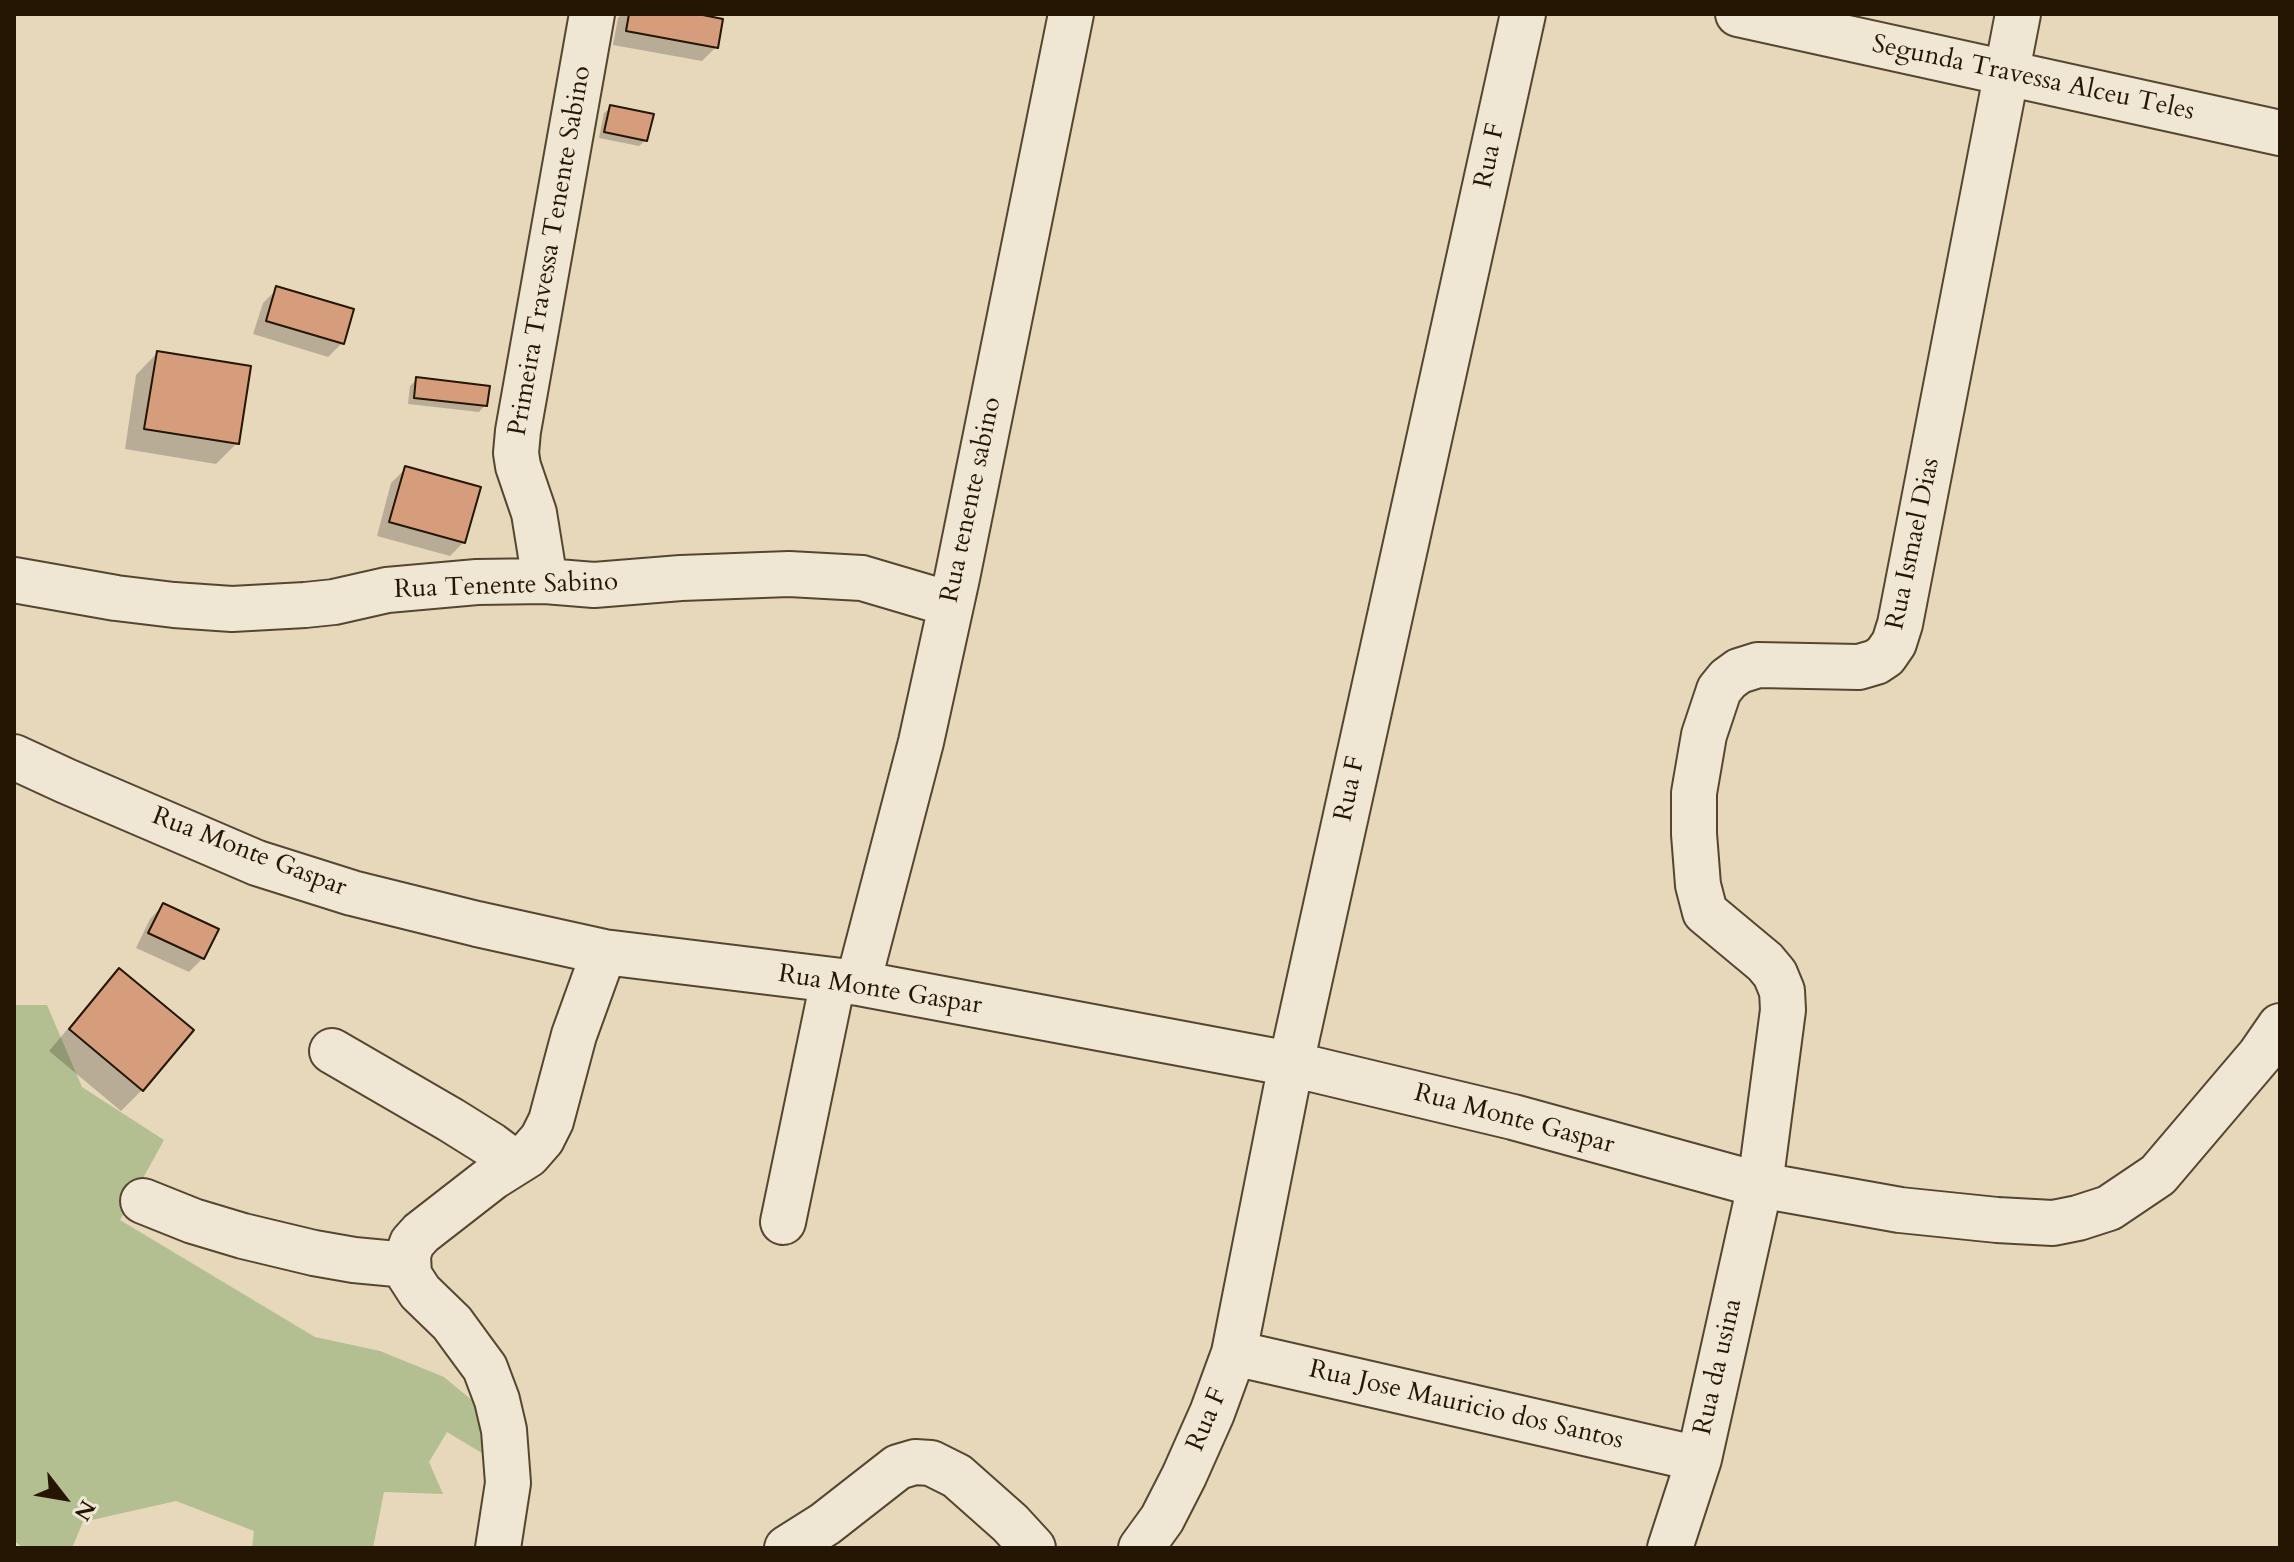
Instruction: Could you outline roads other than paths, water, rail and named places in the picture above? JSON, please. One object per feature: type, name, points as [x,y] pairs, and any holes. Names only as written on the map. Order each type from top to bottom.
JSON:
[{"type":"street","name":"Primeira Travessa Tenente Sabino","points":[[545,581],[534,513],[516,453],[592,14]]},
{"type":"street","name":"Rua tenente sabino","points":[[783,1222],[846,982],[921,742],[1071,14]]},
{"type":"street","name":"Rua F","points":[[1141,1548],[1162,1519],[1184,1476],[1234,1353],[1291,1064],[1523,14]]},
{"type":"street","name":"Segunda Travessa Alceu Teles","points":[[1738,14],[2280,133]]},
{"type":"street","name":"Rua Ismael Dias","points":[[1760,1185],[1783,1010],[1782,991],[1775,974],[1765,962],[1705,912],[1698,885],[1694,834],[1694,793],[1704,735],[1719,690],[1739,671],[1758,665],[1859,667],[1885,656],[1894,643],[2018,14]]},
{"type":"street","name":"Rua Tenente Sabino","points":[[14,580],[160,604],[232,609],[319,603],[402,589],[477,582],[545,581],[594,585],[789,574],[862,578],[950,604]]},
{"type":"street","name":"Rua Monte Gaspar","points":[[14,757],[257,863],[352,893],[604,952],[846,982],[1291,1064],[1513,1117],[1760,1185],[1900,1210],[2053,1223],[2109,1208],[2158,1175],[2270,1041]]},
{"type":"street","points":[[498,1548],[508,1483],[504,1430],[497,1400],[485,1368],[452,1323],[420,1292],[409,1275],[408,1255],[412,1243],[421,1233],[493,1177],[528,1155],[542,1139],[551,1121],[574,1035],[604,952]]},
{"type":"street","points":[[332,1051],[451,1120],[515,1163]]},
{"type":"street","name":"Rua da usina","points":[[1670,1548],[1699,1459],[1760,1185]]},
{"type":"street","points":[[143,1201],[193,1221],[285,1247],[354,1260],[407,1265]]},
{"type":"street","name":"Rua Jose Mauricio dos Santos","points":[[1234,1353],[1699,1459]]},
{"type":"street","points":[[787,1548],[825,1524],[898,1467],[915,1462],[931,1463],[957,1476],[1033,1548]]}]
